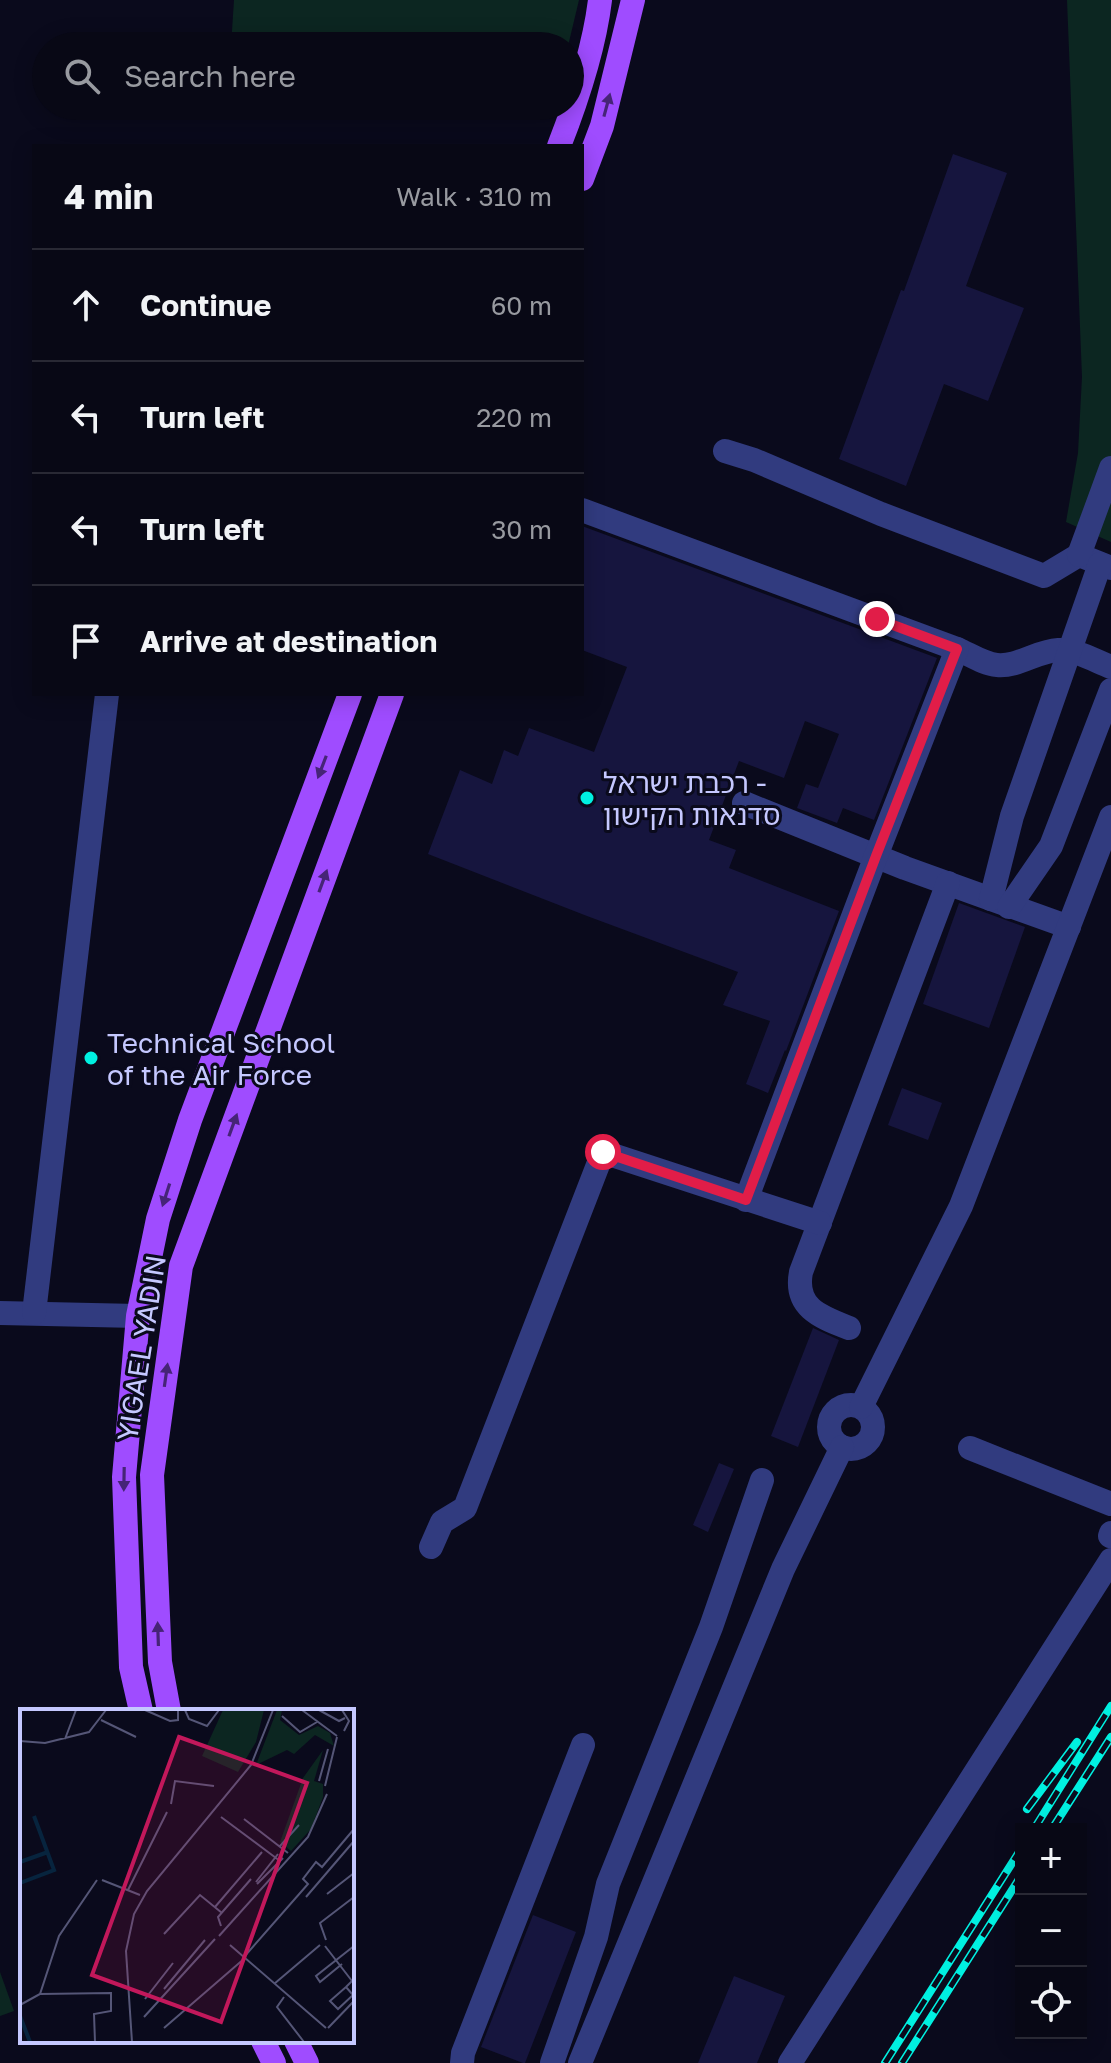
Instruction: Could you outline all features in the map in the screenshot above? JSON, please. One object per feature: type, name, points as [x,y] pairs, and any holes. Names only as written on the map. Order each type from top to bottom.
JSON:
[{"type":"main road","points":[[584,70],[600,0]]},
{"type":"main road","points":[[584,174],[602,126],[633,0]]},
{"type":"main road","points":[[560,144],[569,120]]},
{"type":"main road","name":"YIGAEL YADIN","points":[[141,1709],[131,1667],[124,1477],[138,1316],[158,1219],[190,1120],[349,696]]},
{"type":"main road","name":"YIGAEL YADIN","points":[[169,1709],[160,1662],[152,1475],[181,1266],[391,696]]},
{"type":"main road","points":[[264,2043],[274,2063]]},
{"type":"main road","points":[[297,2043],[307,2063]]},
{"type":"street","points":[[725,451],[1044,576],[1097,563]]},
{"type":"street","points":[[1000,903],[1012,816],[1097,563],[1111,468]]},
{"type":"street","points":[[584,511],[995,665],[1011,665],[1057,650],[1111,667]]},
{"type":"street","points":[[746,1200],[957,649]]},
{"type":"street","points":[[1000,903],[1051,846],[1111,690]]},
{"type":"street","points":[[34,1313],[107,696]]},
{"type":"street","points":[[744,803],[876,856],[1069,927]]},
{"type":"street","points":[[580,2063],[789,1557],[842,1447],[833,1441],[830,1434],[831,1417],[843,1406],[861,1407],[961,1206],[1111,817]]},
{"type":"street","points":[[849,1328],[817,1315],[809,1307],[799,1289],[801,1272],[948,883]]},
{"type":"street","points":[[431,1547],[442,1522],[465,1508],[603,1152],[820,1223]]},
{"type":"street","points":[[0,1313],[138,1316]]},
{"type":"street","points":[[970,1448],[1111,1504]]},
{"type":"street","points":[[552,2063],[596,1937],[608,1884],[711,1627],[762,1480]]},
{"type":"street","points":[[790,2063],[1111,1543]]},
{"type":"street","points":[[711,1627],[751,1647]]},
{"type":"street","points":[[462,2063],[463,2053],[583,1745]]},
{"type":"green space","points":[[234,0],[579,0],[571,32],[232,32]]},
{"type":"green space","points":[[1067,0],[1111,0],[1111,542],[1066,522],[1078,453],[1082,377]]},
{"type":"green space","points":[[0,1972],[14,2011],[0,2016]]},
{"type":"building","points":[[953,154],[1007,173],[966,286],[1024,308],[988,401],[944,384],[906,486],[839,459]]},
{"type":"building","name":"רכבת ישראל - סדנאות הקישון","points":[[584,527],[937,658],[874,820],[843,808],[837,823],[797,808],[806,784],[818,788],[839,734],[805,721],[784,778],[739,761],[709,840],[736,850],[729,868],[839,911],[768,1093],[746,1084],[770,1021],[723,1005],[738,972],[428,854],[460,770],[492,784],[504,750],[518,756],[529,728],[594,752],[627,667],[584,651]]},
{"type":"building","points":[[959,903],[1025,927],[989,1028],[923,1004]]},
{"type":"building","points":[[902,1088],[942,1103],[928,1140],[888,1125]]},
{"type":"building","points":[[813,1328],[839,1340],[798,1447],[771,1436]]},
{"type":"building","points":[[719,1463],[734,1469],[708,1532],[693,1525]]},
{"type":"building","points":[[533,1915],[576,1932],[523,2063],[481,2047]]},
{"type":"building","points":[[734,1976],[785,1996],[757,2063],[698,2063]]},
{"type":"railway","points":[[1038,1823],[1111,1706]]},
{"type":"railway","points":[[1056,1823],[1111,1737]]},
{"type":"railway","points":[[1027,1809],[1077,1742]]},
{"type":"railway","points":[[885,2063],[1015,1858]]},
{"type":"railway","points":[[902,2063],[1015,1885]]},
{"type":"place","name":"רכבת ישראל - סדנאות הקישון","points":[[587,798]]},
{"type":"place","name":"Technical School of the Air Force","points":[[91,1058]]},
{"type":"route","points":[[603,1152],[746,1200],[957,649],[877,619]]}]
